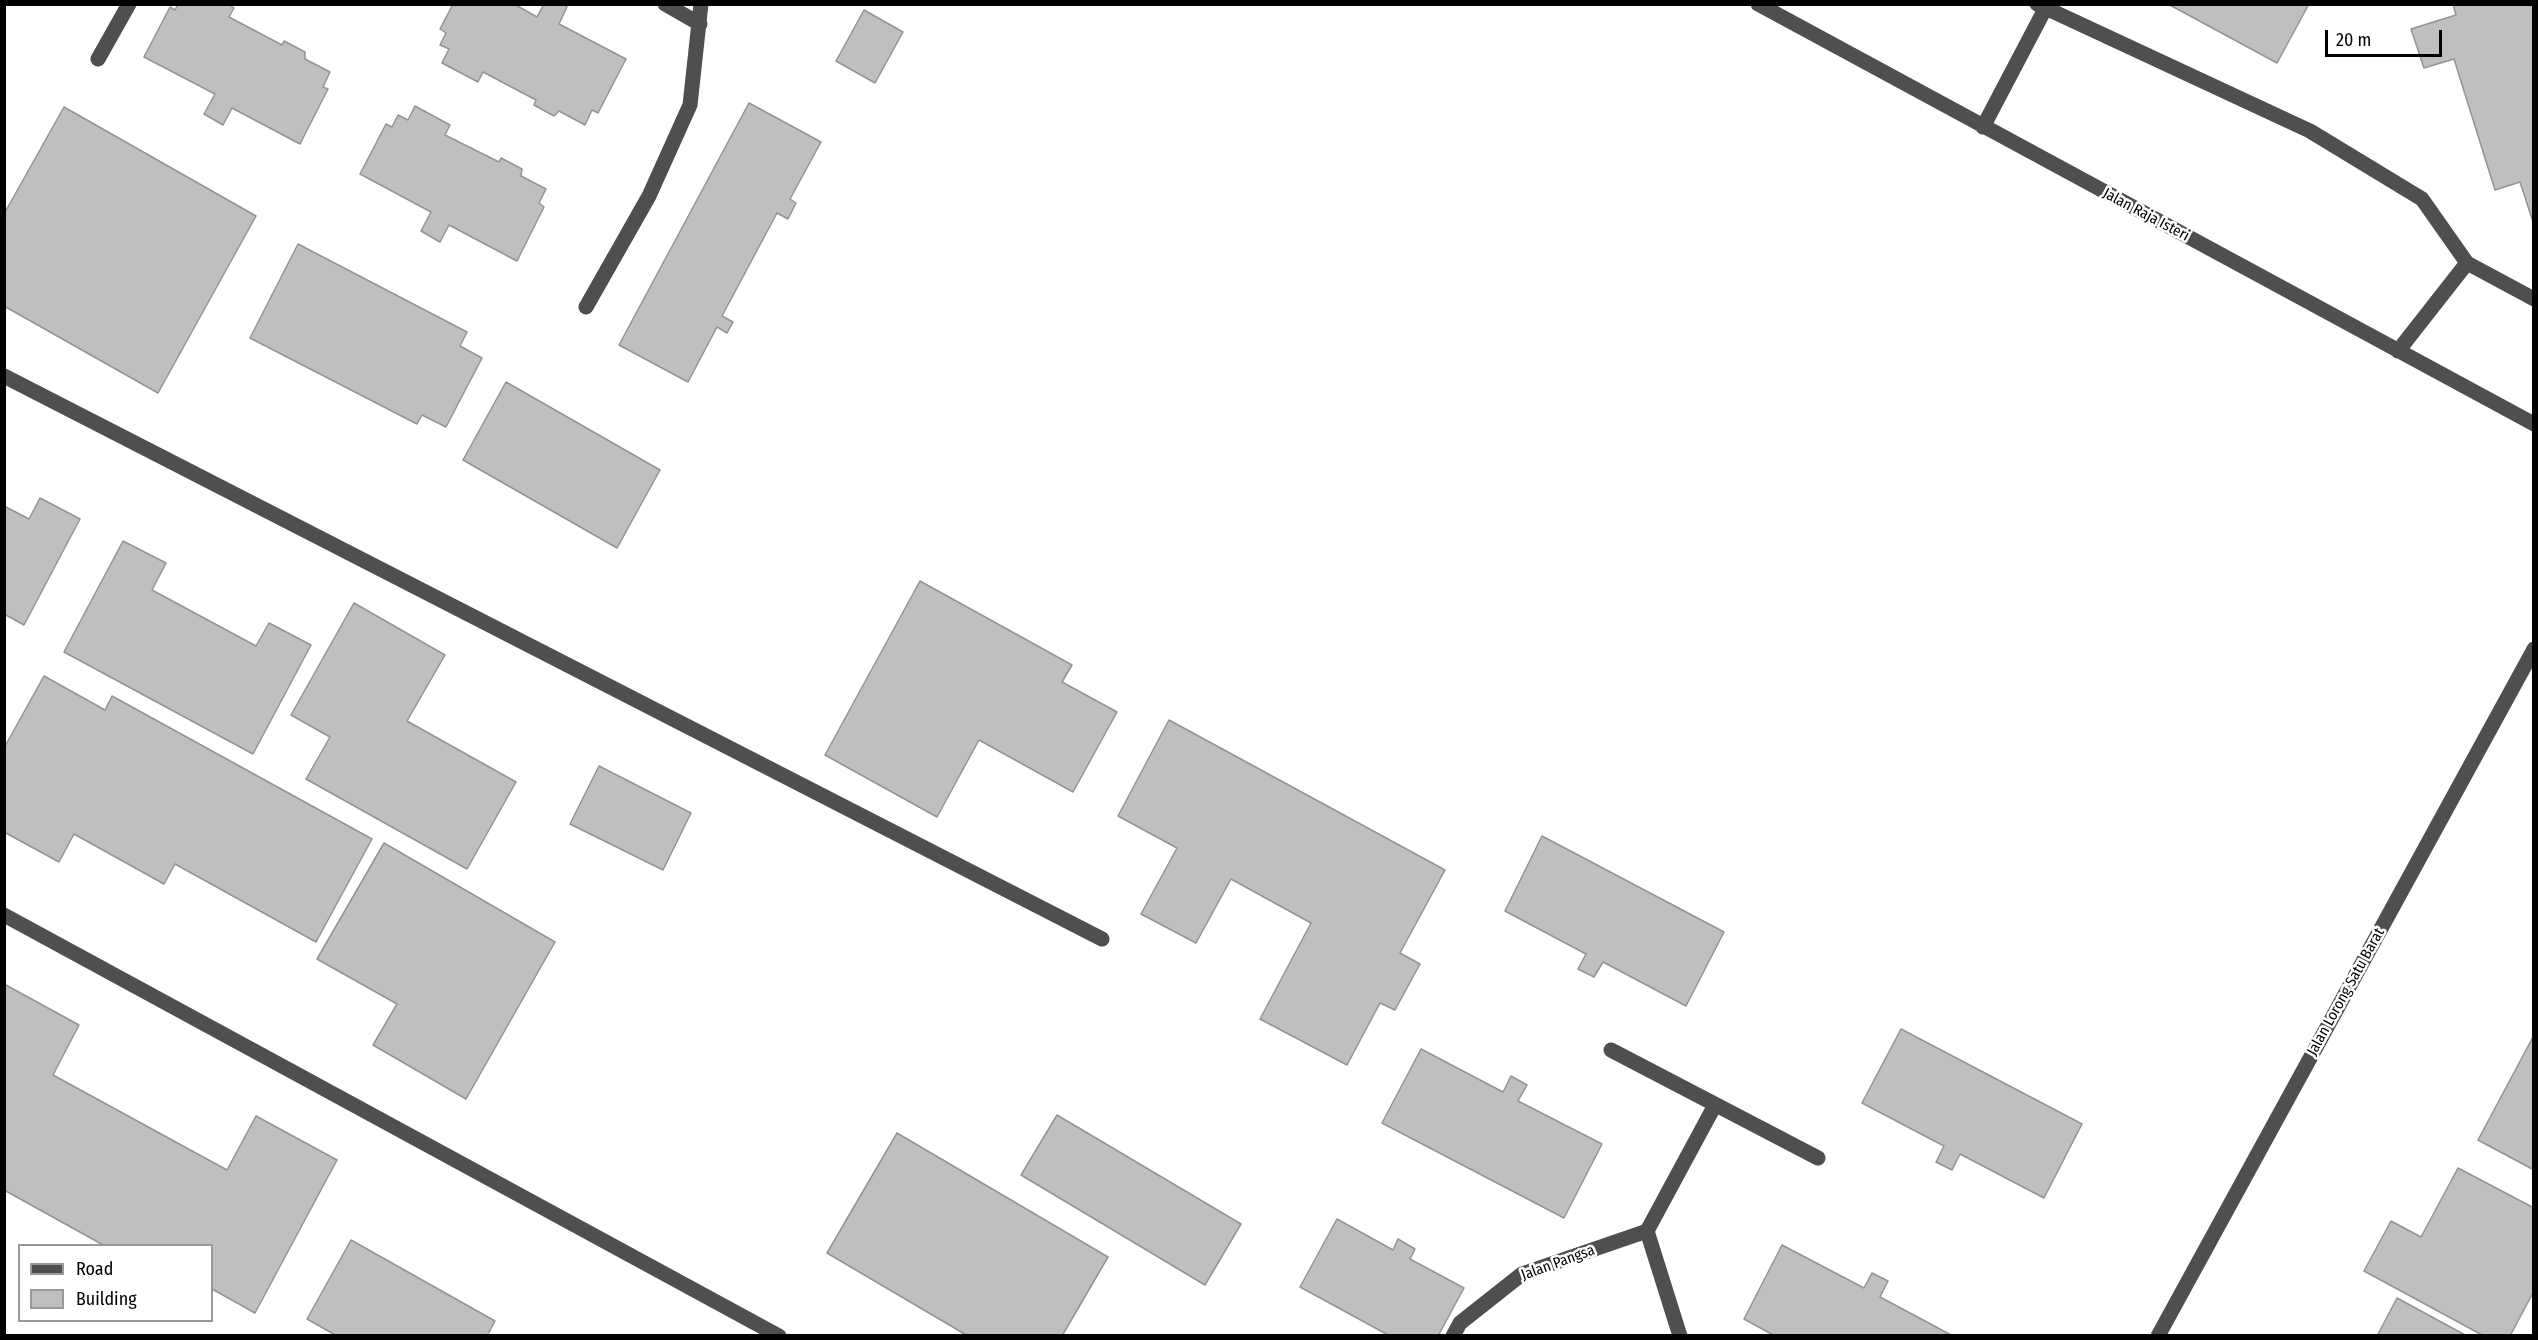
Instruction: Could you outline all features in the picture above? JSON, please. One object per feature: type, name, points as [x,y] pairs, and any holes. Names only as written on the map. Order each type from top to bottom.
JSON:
[{"type":"street","points":[[98,59],[129,4]]},
{"type":"street","points":[[665,4],[700,24]]},
{"type":"street","points":[[586,307],[649,196],[690,105],[701,4]]},
{"type":"street","name":"Jalan Raja Isteri","points":[[1758,4],[2534,424]]},
{"type":"street","points":[[1983,127],[2041,7],[2310,131],[2422,199],[2467,263],[2534,299]]},
{"type":"street","points":[[2398,351],[2467,263]]},
{"type":"street","points":[[4,376],[1102,939]]},
{"type":"street","name":"Jalan Lorong Satu Barat","points":[[2158,1335],[2534,649]]},
{"type":"street","points":[[4,915],[779,1335]]},
{"type":"street","points":[[1611,1050],[1818,1158]]},
{"type":"street","points":[[1680,1335],[1647,1231],[1715,1105]]},
{"type":"street","name":"Jalan Pangsa","points":[[1453,1335],[1460,1323],[1522,1274],[1647,1231]]},
{"type":"building","points":[[178,4],[228,4],[234,8],[229,17],[282,45],[284,41],[305,52],[305,59],[330,72],[323,87],[328,89],[300,144],[232,108],[223,125],[204,114],[215,94],[144,57],[170,7],[175,10]]},
{"type":"building","points":[[453,4],[514,4],[537,17],[544,4],[563,4],[567,7],[559,24],[626,59],[598,113],[592,110],[585,125],[559,111],[554,116],[534,105],[536,100],[483,72],[478,82],[442,63],[449,49],[440,45],[446,33],[440,29]]},
{"type":"building","points":[[2168,4],[2309,4],[2277,63]]},
{"type":"building","points":[[2453,4],[2534,4],[2534,225],[2520,182],[2495,190],[2454,59],[2424,68],[2411,29],[2456,15]]},
{"type":"building","points":[[864,10],[903,32],[875,83],[836,61]]},
{"type":"building","points":[[749,103],[821,142],[790,199],[796,203],[788,219],[777,213],[722,316],[733,322],[727,333],[717,327],[688,382],[619,345]]},
{"type":"building","points":[[415,106],[450,125],[445,135],[499,162],[501,158],[522,169],[521,176],[546,189],[539,203],[544,207],[517,261],[449,225],[440,242],[421,231],[431,212],[360,174],[386,124],[392,127],[398,115],[408,120]]},
{"type":"building","points":[[64,107],[256,216],[158,393],[4,306],[4,214]]},
{"type":"building","points":[[298,244],[467,332],[460,346],[482,358],[446,427],[422,415],[417,424],[250,338]]},
{"type":"building","points":[[506,382],[660,470],[617,548],[463,460]]},
{"type":"building","points":[[40,498],[80,519],[24,625],[4,614],[4,506],[29,519]]},
{"type":"building","points":[[123,541],[166,563],[152,590],[256,646],[269,623],[311,645],[253,754],[64,652]]},
{"type":"building","points":[[920,581],[1072,665],[1062,682],[1117,712],[1073,792],[979,740],[937,817],[825,755]]},
{"type":"building","points":[[354,603],[445,655],[407,721],[516,782],[467,869],[306,779],[330,737],[291,715]]},
{"type":"building","points":[[44,676],[105,710],[112,696],[372,839],[316,942],[175,864],[164,884],[74,834],[59,862],[4,832],[4,748]]},
{"type":"building","points":[[1169,720],[1445,870],[1400,953],[1420,964],[1395,1010],[1380,1003],[1347,1065],[1260,1019],[1311,923],[1231,879],[1196,943],[1141,914],[1177,848],[1118,816]]},
{"type":"building","points":[[599,766],[691,813],[663,870],[570,824]]},
{"type":"building","points":[[1542,836],[1724,932],[1686,1006],[1603,962],[1594,977],[1578,969],[1586,954],[1505,911]]},
{"type":"building","points":[[384,843],[555,942],[466,1099],[373,1045],[397,1004],[317,959]]},
{"type":"building","points":[[4,984],[79,1025],[53,1075],[227,1170],[256,1116],[337,1160],[255,1313],[213,1290],[213,1244],[101,1244],[4,1190]]},
{"type":"building","points":[[1901,1029],[2082,1124],[2044,1198],[1960,1154],[1952,1170],[1936,1162],[1944,1146],[1862,1103]]},
{"type":"building","points":[[2534,1035],[2534,1170],[2478,1140]]},
{"type":"building","points":[[1421,1049],[1503,1092],[1511,1076],[1527,1085],[1518,1101],[1602,1144],[1564,1218],[1382,1123]]},
{"type":"building","points":[[1057,1115],[1241,1224],[1205,1285],[1021,1175]]},
{"type":"building","points":[[897,1133],[1108,1257],[1062,1336],[968,1336],[827,1253]]},
{"type":"building","points":[[2458,1168],[2534,1208],[2534,1291],[2510,1336],[2484,1336],[2364,1271],[2391,1221],[2421,1237]]},
{"type":"building","points":[[1337,1219],[1393,1250],[1398,1239],[1415,1249],[1410,1259],[1464,1288],[1438,1336],[1390,1336],[1300,1287]]},
{"type":"building","points":[[351,1240],[495,1321],[487,1336],[337,1336],[307,1319]]},
{"type":"building","points":[[1782,1245],[1864,1288],[1872,1273],[1888,1281],[1880,1297],[1953,1336],[1775,1336],[1744,1319]]},
{"type":"building","points":[[2397,1298],[2467,1336],[2377,1336]]}]
